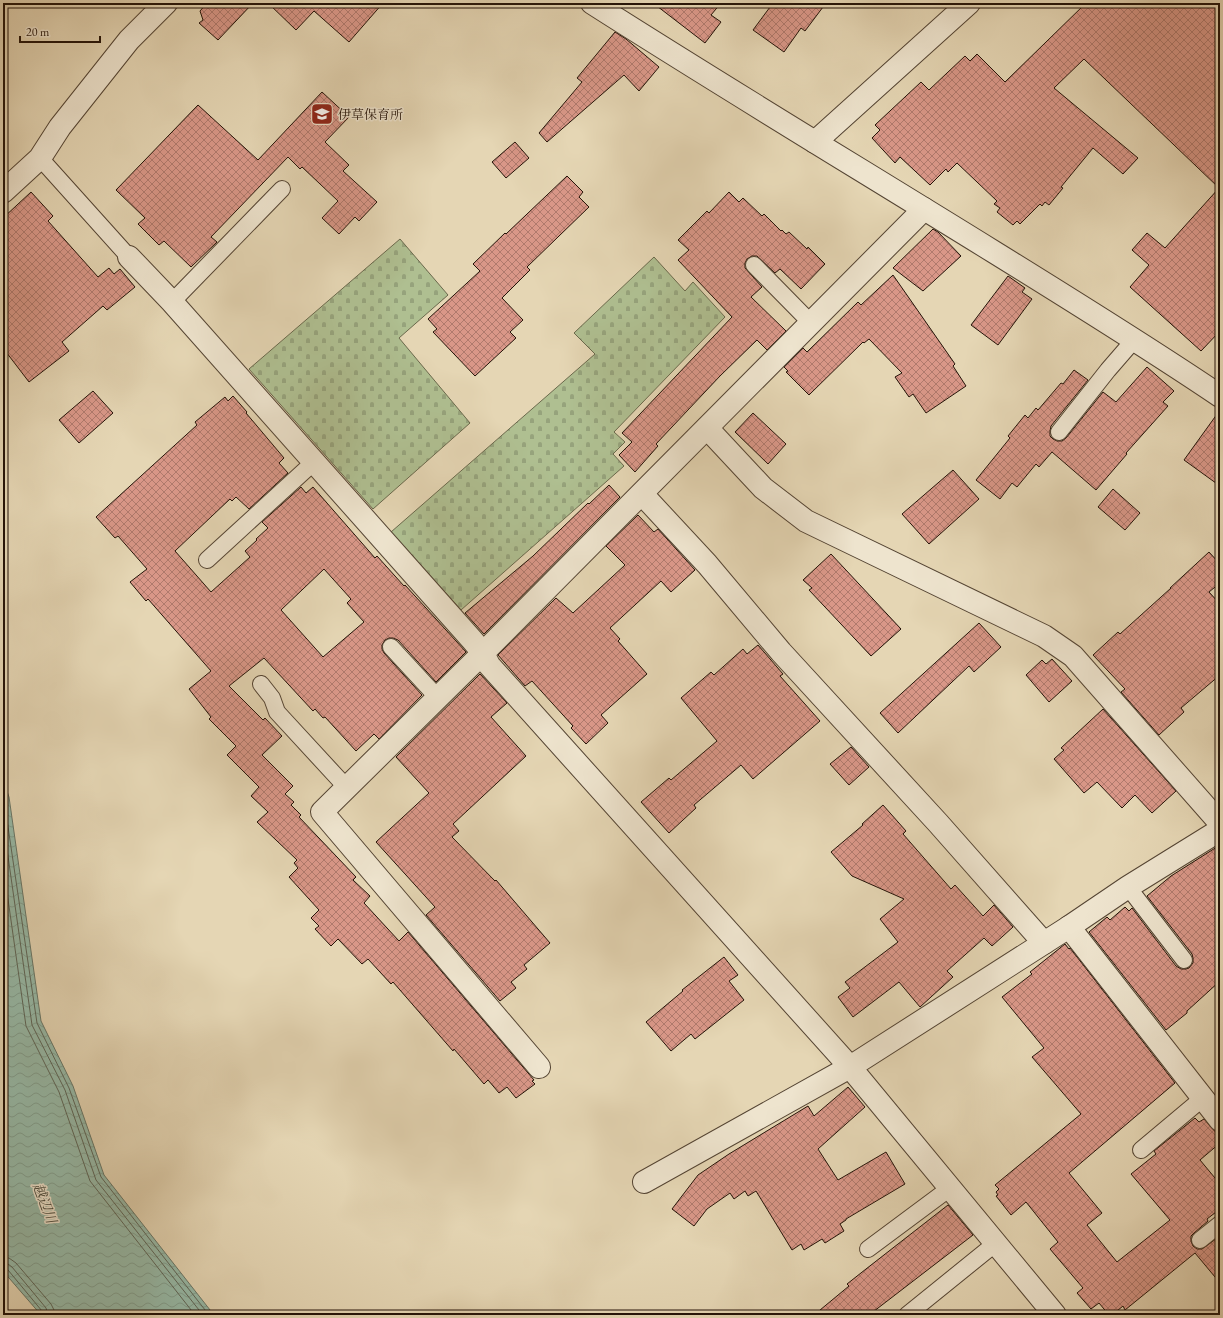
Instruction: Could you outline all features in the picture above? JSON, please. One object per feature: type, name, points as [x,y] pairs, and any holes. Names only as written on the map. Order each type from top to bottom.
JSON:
[{"type":"street","points":[[3,192],[40,158],[60,128],[129,40],[166,3]]},
{"type":"street","points":[[592,3],[1134,340],[1220,396]]},
{"type":"street","points":[[815,142],[969,3]]},
{"type":"street","points":[[538,1066],[322,812],[642,494],[924,209]]},
{"type":"street","points":[[130,257],[172,302],[483,653],[489,665],[850,1067],[1055,1315]]},
{"type":"street","points":[[707,428],[764,488],[806,521],[1044,636],[1073,656],[1220,823]]},
{"type":"street","points":[[642,494],[707,564],[781,652],[938,823],[1044,943]]},
{"type":"street","points":[[644,1182],[850,1067],[1069,927],[1128,887],[1220,830]]},
{"type":"street","points":[[1069,927],[1220,1120]]},
{"type":"lane","points":[[40,158],[130,257]]},
{"type":"lane","points":[[172,302],[282,189]]},
{"type":"lane","points":[[754,265],[811,323]]},
{"type":"lane","points":[[1059,432],[1134,340]]},
{"type":"lane","points":[[207,560],[314,462]]},
{"type":"lane","points":[[391,647],[438,698]]},
{"type":"lane","points":[[261,684],[272,698],[276,712],[347,788]]},
{"type":"lane","points":[[1128,887],[1184,960]]},
{"type":"lane","points":[[1141,1150],[1203,1098]]},
{"type":"lane","points":[[868,1249],[950,1188]]},
{"type":"lane","points":[[1200,1240],[1220,1224]]},
{"type":"lane","points":[[908,1315],[996,1243]]},
{"type":"green space","points":[[400,239],[448,295],[399,338],[470,423],[373,509],[249,369]]},
{"type":"green space","points":[[654,257],[685,291],[693,282],[725,317],[614,432],[625,442],[613,454],[624,466],[461,610],[391,532],[595,354],[574,333]]},
{"type":"water","name":"越辺川","points":[[3,780],[9,797],[41,1021],[73,1086],[104,1175],[214,1315],[41,1315],[3,1271]]},
{"type":"building","points":[[207,3],[253,3],[218,40],[199,23],[203,20],[200,11]]},
{"type":"building","points":[[268,3],[383,3],[349,42],[314,11],[296,30]]},
{"type":"building","points":[[653,3],[721,3],[711,15],[721,22],[705,43]]},
{"type":"building","points":[[773,3],[826,3],[805,31],[801,28],[784,52],[753,30]]},
{"type":"building","points":[[1086,3],[1220,3],[1220,331],[1201,351],[1130,287],[1149,265],[1132,250],[1147,233],[1165,248],[1219,188],[1084,59],[1054,88],[1138,158],[1123,174],[1093,148],[1061,187],[1063,188],[1049,205],[1045,202],[1042,206],[1040,204],[1020,224],[1017,221],[1013,225],[997,212],[1000,208],[994,204],[997,201],[957,163],[948,172],[946,169],[930,185],[900,157],[895,163],[872,138],[880,130],[875,125],[921,82],[929,90],[965,56],[970,61],[977,54],[1005,82]]},
{"type":"building","points":[[615,32],[626,39],[659,67],[639,91],[624,75],[547,142],[539,133],[582,82],[577,78]]},
{"type":"building","points":[[322,92],[349,117],[325,142],[349,165],[343,171],[377,202],[359,221],[355,217],[339,234],[322,218],[338,201],[302,167],[300,169],[288,157],[211,237],[217,242],[191,267],[164,241],[159,245],[138,224],[145,218],[116,190],[198,105],[258,160]]},
{"type":"building","points":[[515,142],[529,158],[506,178],[492,162]]},
{"type":"building","points":[[567,176],[583,192],[579,197],[589,207],[527,267],[530,270],[502,298],[523,320],[510,332],[516,338],[475,376],[433,332],[437,329],[428,319],[480,271],[473,264]]},
{"type":"building","points":[[31,192],[53,216],[48,221],[98,277],[109,268],[114,274],[120,269],[135,287],[107,310],[103,306],[62,342],[69,351],[29,382],[3,348],[3,218]]},
{"type":"building","points":[[729,192],[739,202],[743,198],[762,216],[764,214],[781,231],[782,230],[786,234],[789,232],[807,249],[808,247],[825,264],[801,289],[780,269],[775,273],[757,256],[752,256],[747,259],[745,268],[762,287],[751,297],[786,331],[767,350],[757,340],[720,376],[656,444],[658,446],[635,472],[619,455],[632,442],[622,433],[732,317],[678,260],[689,250],[678,240],[707,211],[709,213]]},
{"type":"building","points":[[933,229],[938,232],[961,256],[923,291],[893,268]]},
{"type":"building","points":[[893,275],[955,364],[953,366],[966,386],[926,413],[913,394],[909,397],[895,377],[902,373],[869,339],[864,343],[863,342],[809,395],[786,372],[788,371],[784,367],[803,348],[807,352],[858,302],[861,305]]},
{"type":"building","points":[[1008,276],[1025,288],[1022,292],[1032,299],[998,345],[971,325]]},
{"type":"building","points":[[1147,367],[1174,391],[1163,402],[1168,406],[1126,453],[1127,454],[1096,490],[1052,452],[1039,467],[1036,464],[1017,487],[1012,483],[1000,499],[976,480],[1010,438],[1008,436],[1025,415],[1028,418],[1036,408],[1038,410],[1074,370],[1088,380],[1051,426],[1050,436],[1057,441],[1062,441],[1066,438],[1103,392],[1116,402]]},
{"type":"building","points":[[93,391],[113,413],[79,443],[59,420]]},
{"type":"building","points":[[233,396],[247,412],[246,413],[284,458],[279,463],[288,473],[249,509],[236,497],[232,501],[230,499],[175,551],[211,592],[250,557],[245,551],[268,528],[262,522],[301,487],[306,493],[313,487],[375,558],[377,556],[466,652],[436,682],[398,640],[389,638],[385,640],[382,645],[384,653],[422,695],[379,739],[374,734],[356,751],[325,717],[323,718],[315,709],[313,711],[264,658],[229,686],[263,720],[265,718],[282,736],[262,755],[293,786],[285,794],[294,802],[291,805],[301,815],[299,817],[356,877],[353,880],[370,896],[364,903],[399,941],[408,932],[534,1080],[532,1081],[535,1084],[516,1098],[507,1087],[499,1093],[488,1080],[484,1084],[393,982],[391,984],[368,959],[362,964],[338,939],[331,946],[315,929],[319,926],[311,918],[319,910],[289,877],[298,868],[294,863],[297,860],[257,822],[268,812],[251,796],[259,787],[227,755],[236,746],[209,719],[211,717],[189,689],[211,671],[148,599],[146,601],[130,582],[147,569],[118,536],[115,538],[96,517],[197,425],[195,422],[225,397],[228,401]],"holes":[[[324,569],[351,599],[347,603],[364,622],[323,657],[281,610]]]},
{"type":"building","points":[[1220,410],[1220,486],[1184,460]]},
{"type":"building","points":[[753,413],[786,444],[768,464],[735,432]]},
{"type":"building","points":[[953,470],[979,499],[929,544],[902,514]]},
{"type":"building","points":[[609,485],[620,497],[484,634],[465,613],[533,556]]},
{"type":"building","points":[[1113,489],[1140,513],[1125,530],[1098,507]]},
{"type":"building","points":[[638,515],[654,532],[658,529],[695,570],[671,592],[661,581],[610,628],[620,639],[618,641],[647,674],[601,715],[608,723],[586,744],[571,728],[573,726],[532,681],[525,686],[498,655],[556,598],[573,613],[625,565],[606,546]]},
{"type":"building","points":[[1209,552],[1220,564],[1220,583],[1209,592],[1220,604],[1220,675],[1181,708],[1184,712],[1159,735],[1121,692],[1125,689],[1093,655],[1118,632],[1120,634]]},
{"type":"building","points":[[831,554],[901,629],[871,656],[809,590],[812,588],[803,580]]},
{"type":"building","points":[[979,623],[1001,647],[974,672],[969,666],[898,733],[880,713]]},
{"type":"building","points":[[758,645],[783,674],[780,676],[820,721],[753,779],[741,765],[694,805],[696,808],[669,833],[641,802],[669,778],[671,780],[717,741],[681,698],[711,672],[714,675],[743,649],[747,654]]},
{"type":"building","points":[[1052,659],[1072,681],[1049,702],[1026,675],[1042,660],[1046,664]]},
{"type":"building","points":[[480,674],[507,703],[491,717],[526,756],[453,824],[459,831],[452,837],[495,881],[496,880],[550,943],[524,965],[527,969],[511,982],[516,988],[500,1001],[426,915],[435,907],[376,842],[429,793],[396,757]]},
{"type":"building","points":[[1103,709],[1176,791],[1152,813],[1135,795],[1122,808],[1097,782],[1084,793],[1054,759],[1064,750],[1061,748]]},
{"type":"building","points":[[851,747],[869,767],[849,785],[830,764]]},
{"type":"building","points":[[883,805],[906,831],[903,834],[951,889],[955,885],[983,916],[994,905],[1013,927],[992,946],[984,938],[947,971],[953,977],[920,1007],[899,982],[853,1017],[838,997],[850,988],[845,982],[898,942],[880,919],[904,899],[852,876],[831,852],[863,825],[862,824]]},
{"type":"building","points":[[1220,845],[1220,981],[1187,1011],[1187,1013],[1166,1030],[1089,932],[1107,917],[1110,920],[1125,907],[1129,911],[1132,908],[1176,966],[1181,969],[1189,968],[1193,963],[1192,954],[1147,896],[1171,876]]},
{"type":"building","points":[[1065,944],[1069,949],[1070,948],[1175,1083],[1069,1173],[1102,1213],[1087,1225],[1117,1262],[1170,1220],[1131,1174],[1156,1154],[1154,1151],[1195,1118],[1199,1122],[1204,1119],[1220,1137],[1220,1143],[1200,1160],[1220,1184],[1220,1209],[1207,1219],[1208,1221],[1191,1236],[1191,1241],[1193,1246],[1197,1249],[1202,1249],[1220,1236],[1220,1283],[1195,1253],[1125,1310],[1123,1306],[1112,1315],[1109,1315],[1099,1303],[1091,1309],[1077,1293],[1083,1288],[1050,1249],[1058,1242],[1026,1202],[1011,1215],[996,1196],[998,1195],[996,1192],[999,1189],[995,1185],[1081,1114],[1032,1057],[1044,1048],[1002,997],[1032,974],[1030,972]]},
{"type":"building","points":[[724,957],[738,975],[729,981],[744,1000],[695,1039],[691,1034],[671,1051],[646,1022],[683,991],[682,990]]},
{"type":"building","points":[[848,1087],[865,1107],[818,1149],[838,1180],[886,1152],[905,1184],[846,1219],[840,1224],[844,1231],[825,1243],[822,1239],[804,1250],[801,1244],[792,1250],[756,1191],[748,1196],[745,1191],[734,1199],[730,1193],[707,1209],[694,1226],[672,1209],[698,1175],[729,1154],[808,1106],[814,1116]]},
{"type":"building","points":[[948,1205],[973,1235],[869,1315],[814,1315],[849,1286],[847,1284]]},
{"type":"place","name":"伊草保育所","points":[[322,114]]}]
